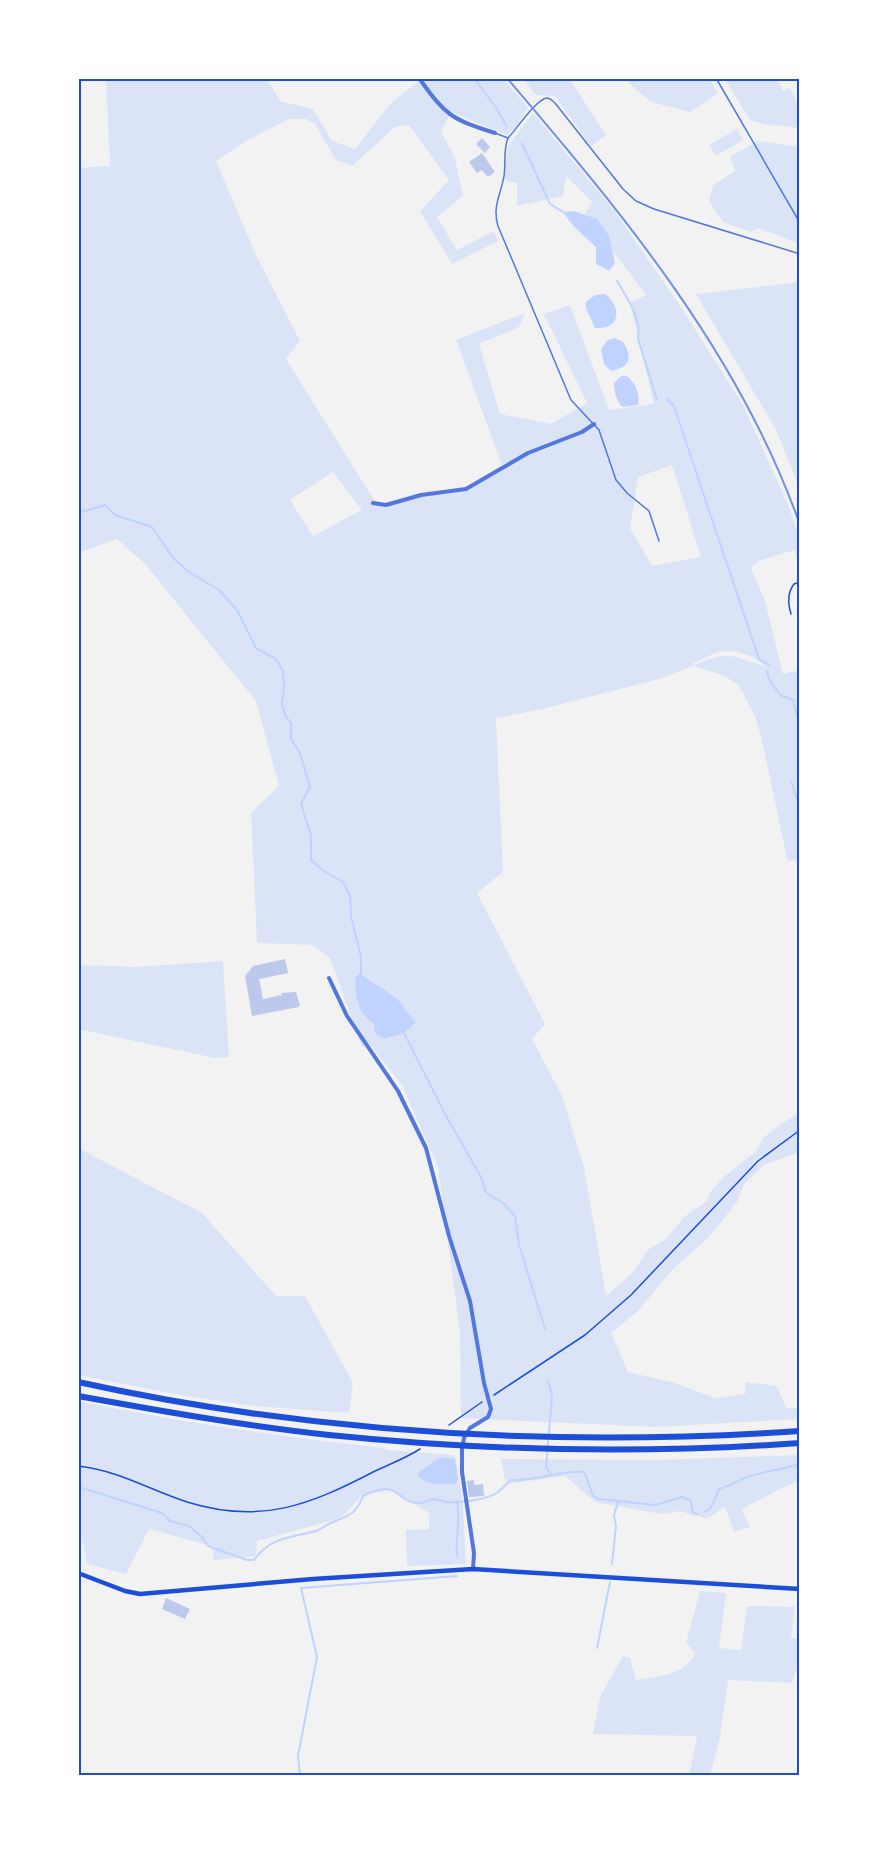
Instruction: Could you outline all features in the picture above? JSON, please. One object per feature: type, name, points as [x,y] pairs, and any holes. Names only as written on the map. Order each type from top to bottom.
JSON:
[{"type":"highway","points":[[78,1382],[178,1402],[251,1413],[414,1430],[606,1437],[716,1436],[800,1431]]},
{"type":"highway","points":[[78,1396],[252,1426],[413,1442],[655,1450],[800,1443]]},
{"type":"main road","points":[[78,1573],[130,1593],[147,1594],[313,1579],[473,1569],[800,1589]]},
{"type":"street","points":[[419,78],[436,103],[458,121],[495,133]]},
{"type":"street","points":[[373,504],[386,505],[421,495],[465,489],[528,453],[582,432],[594,424]]},
{"type":"street","points":[[329,978],[347,1016],[398,1091],[426,1148],[449,1236],[470,1301],[491,1412],[488,1417],[470,1428],[464,1438],[462,1460],[464,1492],[474,1553],[473,1569]]},
{"type":"lane","points":[[716,78],[800,223]]},
{"type":"lane","points":[[659,541],[649,511],[627,493],[616,480],[601,435],[594,424],[571,400],[498,226],[495,210],[503,180],[504,152],[508,138],[536,104],[548,98],[555,103],[623,189],[636,201],[654,209],[800,254]]},
{"type":"lane","points":[[495,133],[508,138]]},
{"type":"path","points":[[791,614],[788,602],[790,590],[794,584],[800,582]]},
{"type":"path","points":[[494,1394],[585,1335],[617,1308],[758,1161],[800,1130]]},
{"type":"path","points":[[445,1428],[483,1401]]},
{"type":"path","points":[[78,1466],[110,1472],[198,1505],[243,1511],[267,1511],[287,1509],[324,1497],[424,1447]]},
{"type":"shaded area","points":[[106,78],[267,78],[280,101],[313,109],[332,141],[355,149],[391,103],[423,78],[503,78],[528,108],[516,127],[507,135],[451,112],[441,131],[455,158],[463,196],[437,217],[457,250],[494,231],[498,241],[452,264],[420,211],[449,180],[409,125],[395,127],[352,166],[336,160],[315,124],[306,119],[289,119],[246,141],[216,161],[256,255],[300,341],[286,359],[376,503],[458,489],[470,485],[502,465],[456,340],[525,313],[519,327],[479,344],[500,414],[551,424],[587,403],[544,314],[570,305],[609,410],[654,404],[630,303],[646,295],[585,214],[592,202],[566,176],[563,196],[517,206],[517,183],[504,180],[508,146],[533,113],[613,209],[681,307],[743,405],[789,507],[800,541],[800,573],[795,550],[758,561],[751,568],[765,601],[783,674],[800,670],[800,860],[789,861],[787,858],[761,736],[755,716],[739,686],[725,676],[693,666],[659,679],[542,709],[496,718],[503,872],[477,893],[545,1024],[532,1039],[562,1096],[584,1167],[606,1296],[632,1273],[649,1249],[666,1239],[685,1216],[707,1201],[710,1192],[725,1176],[755,1152],[764,1137],[800,1113],[800,1152],[764,1165],[744,1184],[737,1202],[709,1237],[672,1270],[638,1311],[611,1333],[628,1372],[675,1383],[715,1398],[745,1394],[746,1382],[777,1386],[786,1408],[800,1408],[800,1419],[655,1427],[461,1418],[460,1332],[438,1167],[402,1085],[371,1046],[362,1047],[330,958],[313,945],[257,943],[251,813],[279,786],[256,701],[145,564],[117,539],[78,553],[78,168],[110,166]],"holes":[[[672,465],[701,557],[652,566],[630,528],[638,477]],[[333,472],[362,510],[313,536],[290,500]],[[728,651],[753,657],[764,666],[729,656],[715,657],[693,666],[692,664],[717,652]]]},
{"type":"shaded area","points":[[522,78],[569,78],[606,135],[591,146],[555,96],[536,95]]},
{"type":"shaded area","points":[[626,78],[709,78],[718,93],[690,112],[651,102]]},
{"type":"shaded area","points":[[724,78],[761,78],[762,80],[776,78],[783,91],[789,87],[800,107],[800,128],[750,120]]},
{"type":"shaded area","points":[[737,129],[743,140],[716,156],[709,145]]},
{"type":"shaded area","points":[[758,141],[800,147],[800,244],[758,228],[751,232],[723,222],[709,201],[713,185],[735,171],[730,157]]},
{"type":"shaded area","points":[[800,282],[800,489],[776,430],[696,294]]},
{"type":"shaded area","points":[[223,961],[229,1057],[215,1058],[78,1029],[78,965],[136,967]]},
{"type":"shaded area","points":[[78,1148],[202,1213],[276,1296],[305,1296],[353,1383],[349,1413],[253,1406],[180,1395],[78,1375]]},
{"type":"shaded area","points":[[78,1401],[154,1416],[269,1434],[387,1450],[455,1455],[463,1505],[466,1564],[407,1566],[406,1530],[429,1529],[429,1513],[392,1490],[362,1495],[341,1518],[257,1541],[256,1556],[214,1560],[212,1546],[149,1529],[126,1574],[87,1564],[81,1531],[78,1527]]},
{"type":"shaded area","points":[[800,1455],[800,1481],[742,1509],[750,1527],[734,1532],[725,1507],[707,1519],[680,1511],[661,1514],[595,1502],[565,1476],[506,1484],[501,1459],[653,1460]]},
{"type":"shaded area","points":[[700,1591],[726,1593],[719,1648],[741,1650],[747,1606],[795,1607],[791,1638],[800,1639],[800,1659],[792,1683],[728,1680],[720,1737],[710,1776],[689,1776],[697,1736],[593,1734],[600,1697],[623,1656],[630,1658],[636,1680],[670,1674],[691,1660],[695,1653],[686,1643]]},
{"type":"water","points":[[574,211],[597,219],[609,236],[615,263],[609,271],[596,264],[596,247],[574,226],[564,212]]},
{"type":"water","points":[[605,294],[614,305],[616,317],[610,325],[595,328],[586,308],[586,302],[595,295]]},
{"type":"water","points":[[615,338],[623,342],[629,357],[626,364],[611,371],[604,364],[601,349],[608,340]]},
{"type":"water","points":[[621,376],[627,376],[633,382],[638,393],[638,405],[622,407],[618,401],[614,383]]},
{"type":"water","points":[[360,973],[397,999],[416,1022],[404,1033],[384,1039],[375,1033],[374,1024],[364,1015],[357,998],[355,978]]},
{"type":"water","points":[[441,1457],[455,1459],[458,1479],[455,1484],[430,1483],[417,1475]]},
{"type":"building","points":[[482,138],[490,147],[485,153],[476,144]]},
{"type":"building","points":[[482,153],[495,172],[488,177],[482,170],[477,173],[469,162]]},
{"type":"building","points":[[285,959],[288,973],[259,979],[263,999],[282,995],[281,993],[296,992],[299,1007],[252,1016],[245,976],[253,966]]},
{"type":"building","points":[[474,1480],[474,1485],[483,1484],[484,1496],[469,1497],[467,1481]]},
{"type":"building","points":[[166,1598],[190,1609],[185,1619],[162,1609]]},
{"type":"waterway","points":[[474,78],[507,127]]},
{"type":"waterway","points":[[522,143],[550,204],[565,213]]},
{"type":"waterway","points":[[617,281],[636,317],[638,339],[657,400]]},
{"type":"waterway","points":[[667,399],[674,406],[759,659],[769,665]]},
{"type":"waterway","points":[[78,513],[105,505],[115,515],[152,527],[173,558],[189,572],[219,590],[237,610],[256,648],[276,659],[283,671],[282,704],[285,715],[291,723],[291,739],[300,753],[310,787],[301,804],[311,835],[311,860],[343,882],[350,896],[351,916],[361,957],[361,973]]},
{"type":"waterway","points":[[767,671],[769,679],[780,695],[793,700],[800,726]]},
{"type":"waterway","points":[[791,781],[800,808]]},
{"type":"waterway","points":[[798,858],[800,849]]},
{"type":"waterway","points":[[403,1031],[445,1114],[481,1177],[486,1193],[503,1203],[515,1216],[519,1245],[545,1329]]},
{"type":"waterway","points":[[548,1380],[552,1396],[546,1467],[551,1475]]},
{"type":"waterway","points":[[704,1512],[711,1508],[719,1489],[748,1477],[800,1464]]},
{"type":"waterway","points":[[82,1488],[162,1513],[170,1521],[189,1526],[201,1536],[208,1546],[247,1560],[254,1560],[275,1542],[316,1531],[348,1515],[358,1507],[363,1496],[385,1489],[396,1492],[411,1502],[421,1503],[432,1499],[446,1502],[465,1501],[497,1493],[511,1480],[583,1472],[593,1496],[599,1499],[655,1505],[682,1497],[691,1501],[693,1513],[698,1514]]},
{"type":"waterway","points":[[457,1501],[457,1556]]},
{"type":"waterway","points":[[612,1564],[616,1526],[614,1515],[618,1502]]},
{"type":"waterway","points":[[300,1776],[298,1756],[317,1657],[301,1588],[457,1576]]},
{"type":"waterway","points":[[597,1648],[610,1582]]},
{"type":"railway","points":[[507,78],[635,234],[712,344],[775,462],[800,525]]}]
